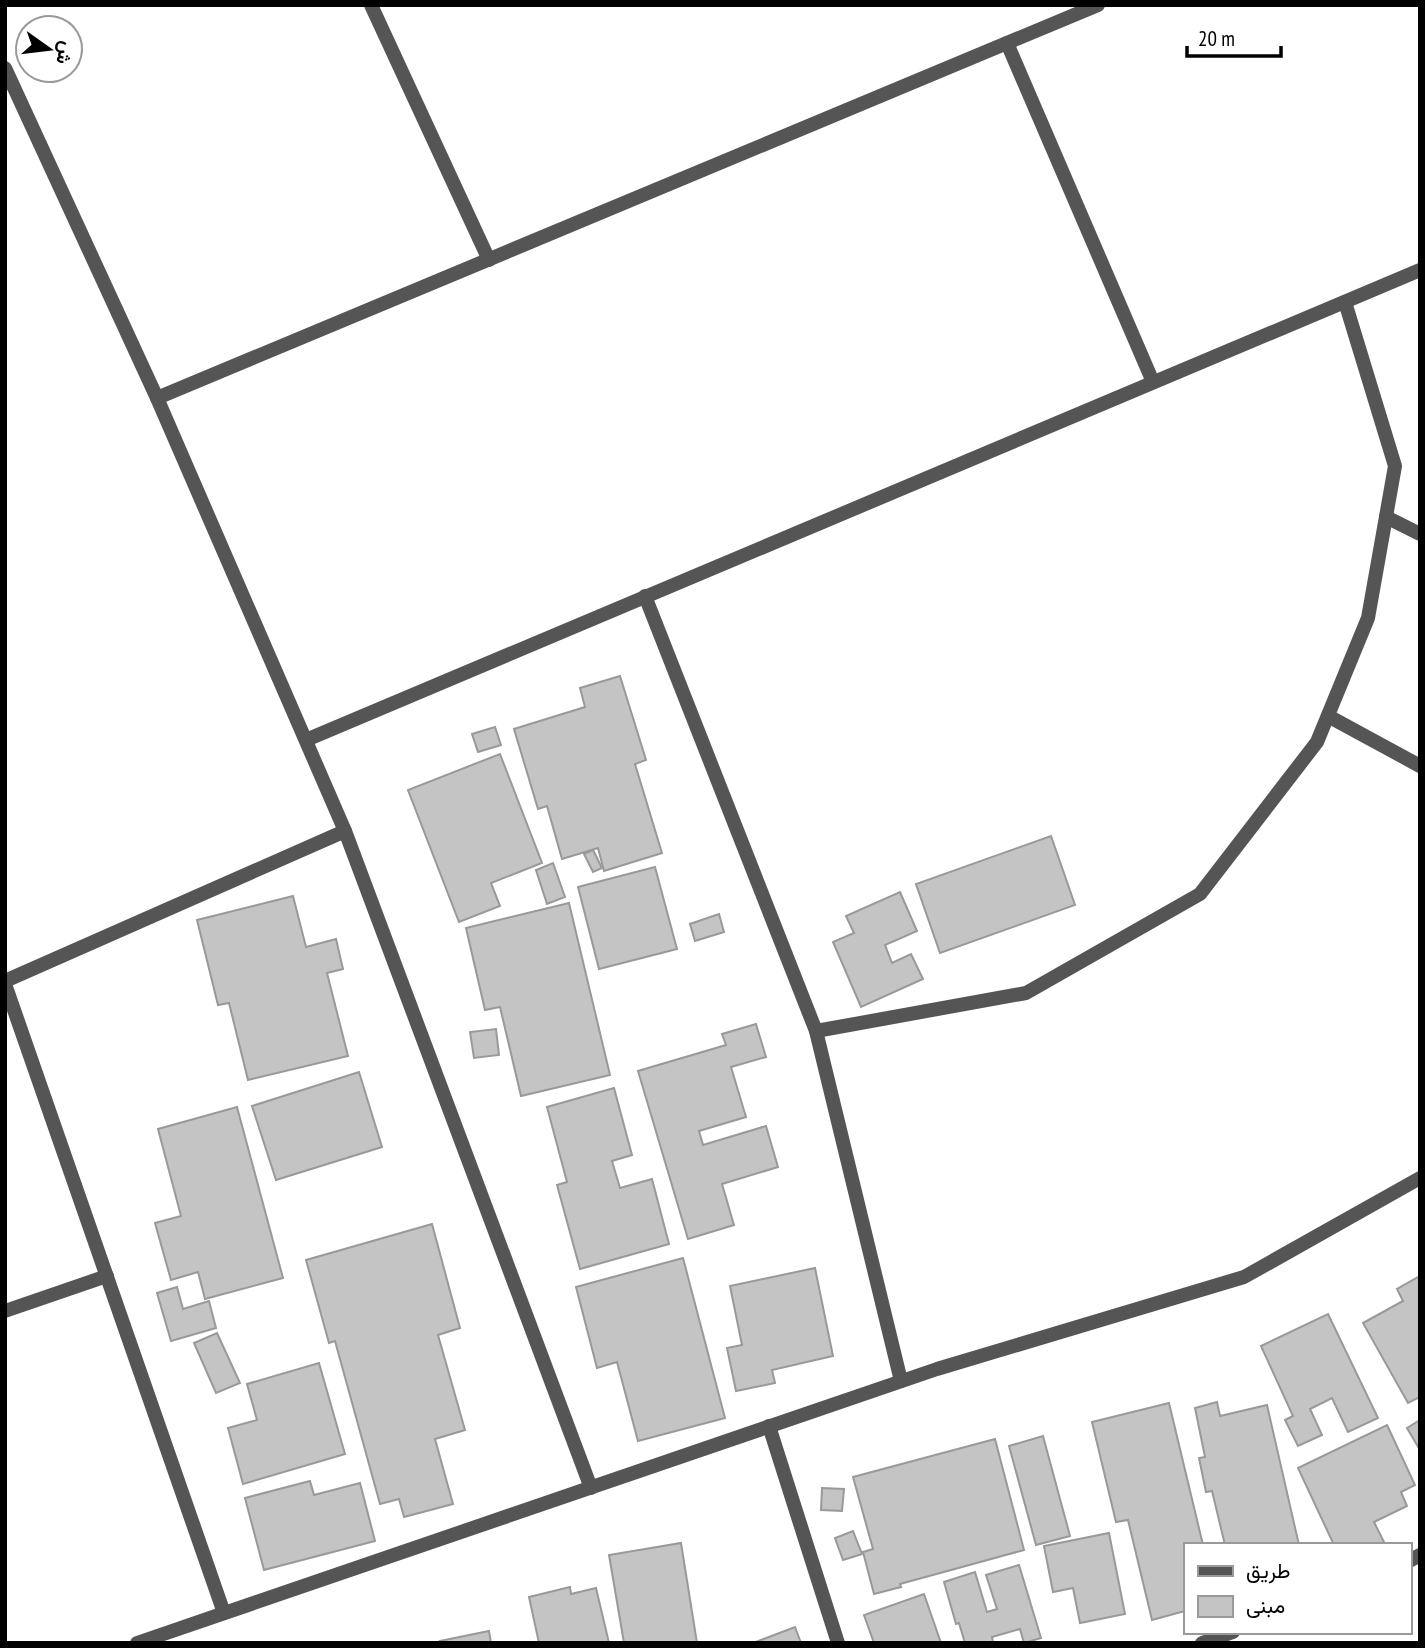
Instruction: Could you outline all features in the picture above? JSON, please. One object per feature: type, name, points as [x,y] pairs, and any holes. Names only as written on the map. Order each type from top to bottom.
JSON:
[{"type":"street","points":[[371,5],[489,260]]},
{"type":"street","points":[[157,398],[1098,5]]},
{"type":"street","points":[[1007,43],[1153,382]]},
{"type":"street","points":[[5,68],[157,398],[345,831],[591,1488]]},
{"type":"street","points":[[306,740],[1420,270]]},
{"type":"street","points":[[816,1031],[1026,993],[1200,894],[1317,742],[1368,618],[1395,466],[1345,302]]},
{"type":"street","points":[[1385,517],[1420,534]]},
{"type":"street","points":[[645,596],[816,1031],[901,1381]]},
{"type":"street","points":[[1328,716],[1420,766]]},
{"type":"street","points":[[224,1613],[5,983],[345,831]]},
{"type":"street","points":[[137,1643],[901,1381],[1244,1277],[1420,1178]]},
{"type":"street","points":[[5,1311],[107,1276]]},
{"type":"street","points":[[769,1426],[838,1643]]},
{"type":"street","points":[[1202,1643],[1227,1634]]},
{"type":"building","points":[[620,676],[646,760],[635,764],[662,853],[604,871],[598,848],[562,859],[547,806],[538,809],[514,729],[585,707],[580,688]]},
{"type":"building","points":[[495,727],[501,745],[478,752],[472,734]]},
{"type":"building","points":[[500,754],[542,863],[491,883],[500,906],[459,922],[408,790]]},
{"type":"building","points":[[1051,836],[1075,905],[940,953],[916,884]]},
{"type":"building","points":[[593,850],[602,868],[593,872],[584,854]]},
{"type":"building","points":[[553,863],[565,897],[547,904],[536,870]]},
{"type":"building","points":[[655,867],[677,949],[599,969],[578,887]]},
{"type":"building","points":[[900,892],[917,931],[885,945],[892,963],[911,954],[923,979],[861,1007],[833,942],[854,933],[846,916]]},
{"type":"building","points":[[293,896],[306,947],[336,939],[343,969],[327,973],[348,1056],[248,1080],[229,1003],[218,1005],[197,920]]},
{"type":"building","points":[[569,903],[610,1075],[521,1096],[500,1007],[485,1010],[466,928]]},
{"type":"building","points":[[719,914],[724,932],[695,941],[690,924]]},
{"type":"building","points":[[756,1024],[766,1057],[731,1067],[746,1117],[699,1131],[703,1145],[766,1126],[778,1167],[722,1184],[734,1225],[688,1239],[638,1071],[726,1045],[722,1034]]},
{"type":"building","points":[[496,1029],[499,1055],[474,1058],[470,1032]]},
{"type":"building","points":[[359,1072],[382,1147],[276,1180],[252,1106]]},
{"type":"building","points":[[614,1088],[632,1155],[612,1161],[620,1188],[652,1179],[669,1244],[580,1269],[557,1185],[567,1182],[547,1107]]},
{"type":"building","points":[[237,1107],[283,1278],[205,1299],[198,1272],[171,1280],[155,1223],[181,1216],[158,1129]]},
{"type":"building","points":[[432,1224],[460,1328],[438,1335],[465,1430],[435,1439],[453,1504],[404,1517],[399,1499],[380,1504],[335,1341],[329,1343],[306,1260]]},
{"type":"building","points":[[683,1258],[725,1418],[638,1441],[617,1362],[597,1368],[576,1287]]},
{"type":"building","points":[[815,1268],[833,1356],[772,1370],[775,1383],[736,1391],[727,1348],[742,1345],[730,1286]]},
{"type":"building","points":[[1420,1276],[1420,1397],[1408,1403],[1363,1323],[1403,1301],[1397,1289]]},
{"type":"building","points":[[177,1287],[183,1309],[209,1301],[216,1328],[171,1341],[157,1293]]},
{"type":"building","points":[[1328,1314],[1378,1418],[1348,1432],[1332,1398],[1310,1409],[1322,1435],[1298,1446],[1285,1420],[1293,1416],[1261,1346]]},
{"type":"building","points":[[217,1333],[240,1383],[216,1393],[194,1343]]},
{"type":"building","points":[[319,1363],[345,1454],[243,1484],[228,1428],[257,1420],[247,1384]]},
{"type":"building","points":[[1217,1402],[1220,1416],[1267,1405],[1299,1543],[1225,1543],[1212,1491],[1206,1492],[1199,1458],[1205,1457],[1195,1408]]},
{"type":"building","points":[[1169,1403],[1203,1543],[1184,1543],[1184,1611],[1152,1620],[1128,1520],[1116,1522],[1092,1422]]},
{"type":"building","points":[[1420,1420],[1420,1450],[1407,1428]]},
{"type":"building","points":[[1387,1425],[1415,1485],[1401,1492],[1407,1506],[1374,1522],[1384,1542],[1333,1543],[1298,1468]]},
{"type":"building","points":[[1043,1436],[1070,1536],[1036,1545],[1009,1446]]},
{"type":"building","points":[[995,1439],[1024,1550],[900,1584],[901,1587],[874,1594],[863,1552],[873,1549],[853,1477]]},
{"type":"building","points":[[310,1481],[314,1495],[360,1483],[375,1541],[264,1570],[245,1498]]},
{"type":"building","points":[[822,1488],[844,1489],[842,1511],[821,1510]]},
{"type":"building","points":[[853,1531],[862,1554],[843,1560],[835,1538]]},
{"type":"building","points":[[1109,1533],[1125,1614],[1080,1623],[1073,1588],[1053,1592],[1044,1546]]},
{"type":"building","points":[[681,1543],[697,1643],[624,1643],[609,1555]]},
{"type":"building","points":[[1019,1565],[1041,1638],[1024,1643],[1020,1629],[992,1637],[993,1643],[965,1643],[959,1623],[956,1624],[944,1582],[975,1572],[987,1612],[997,1609],[986,1575]]},
{"type":"building","points":[[570,1587],[571,1594],[596,1588],[609,1643],[539,1643],[529,1597]]},
{"type":"building","points":[[924,1594],[941,1643],[874,1643],[864,1615]]},
{"type":"building","points":[[795,1627],[801,1643],[753,1643]]},
{"type":"building","points":[[489,1631],[491,1643],[440,1641]]}]
